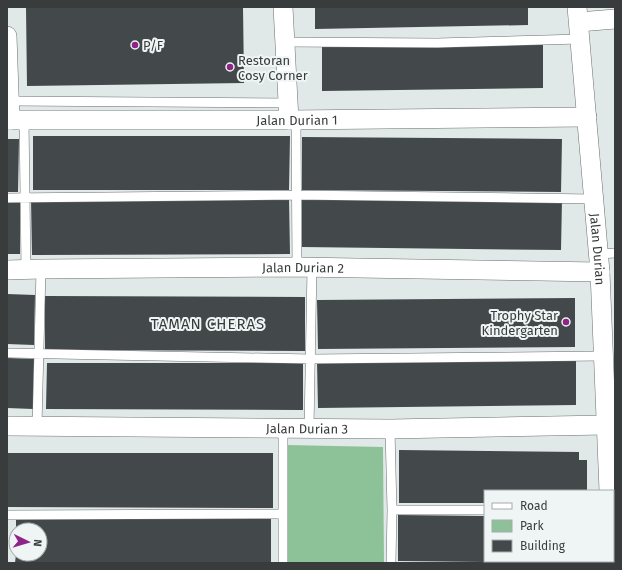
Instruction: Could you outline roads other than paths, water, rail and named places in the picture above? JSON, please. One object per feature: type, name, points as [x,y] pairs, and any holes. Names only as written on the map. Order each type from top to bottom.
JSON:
[{"type":"street","points":[[283,7],[291,114]]},
{"type":"street","points":[[579,23],[615,19]]},
{"type":"street","name":"Jalan Durian","points":[[579,23],[594,199],[604,260],[603,356],[606,426],[611,484]]},
{"type":"street","points":[[7,36],[10,101],[14,120]]},
{"type":"street","name":"Jalan Durian 1","points":[[14,120],[291,114],[587,117]]},
{"type":"street","name":"Jalan Durian 2","points":[[7,270],[305,267],[604,260]]},
{"type":"street","name":"Jalan Durian 3","points":[[7,426],[390,429],[606,426]]},
{"type":"lane","points":[[285,42],[437,43],[579,23]]},
{"type":"lane","points":[[10,101],[291,114],[296,195],[305,267],[311,359],[309,428]]},
{"type":"lane","points":[[14,120],[33,269],[38,354],[37,426]]},
{"type":"lane","points":[[7,198],[296,195],[594,199]]},
{"type":"lane","points":[[7,353],[311,359],[603,356]]},
{"type":"lane","points":[[283,428],[283,563]]},
{"type":"lane","points":[[390,429],[392,510],[391,563]]},
{"type":"lane","points":[[392,510],[484,510]]},
{"type":"lane","points":[[7,515],[283,514]]},
{"type":"place","name":"P/F","points":[[135,45]]},
{"type":"place","name":"Restoran Cosy Corner","points":[[230,67]]},
{"type":"place","name":"Trophy Star Kindergarten","points":[[566,322]]},
{"type":"district","name":"TAMAN CHERAS","points":[[208,324]]}]
